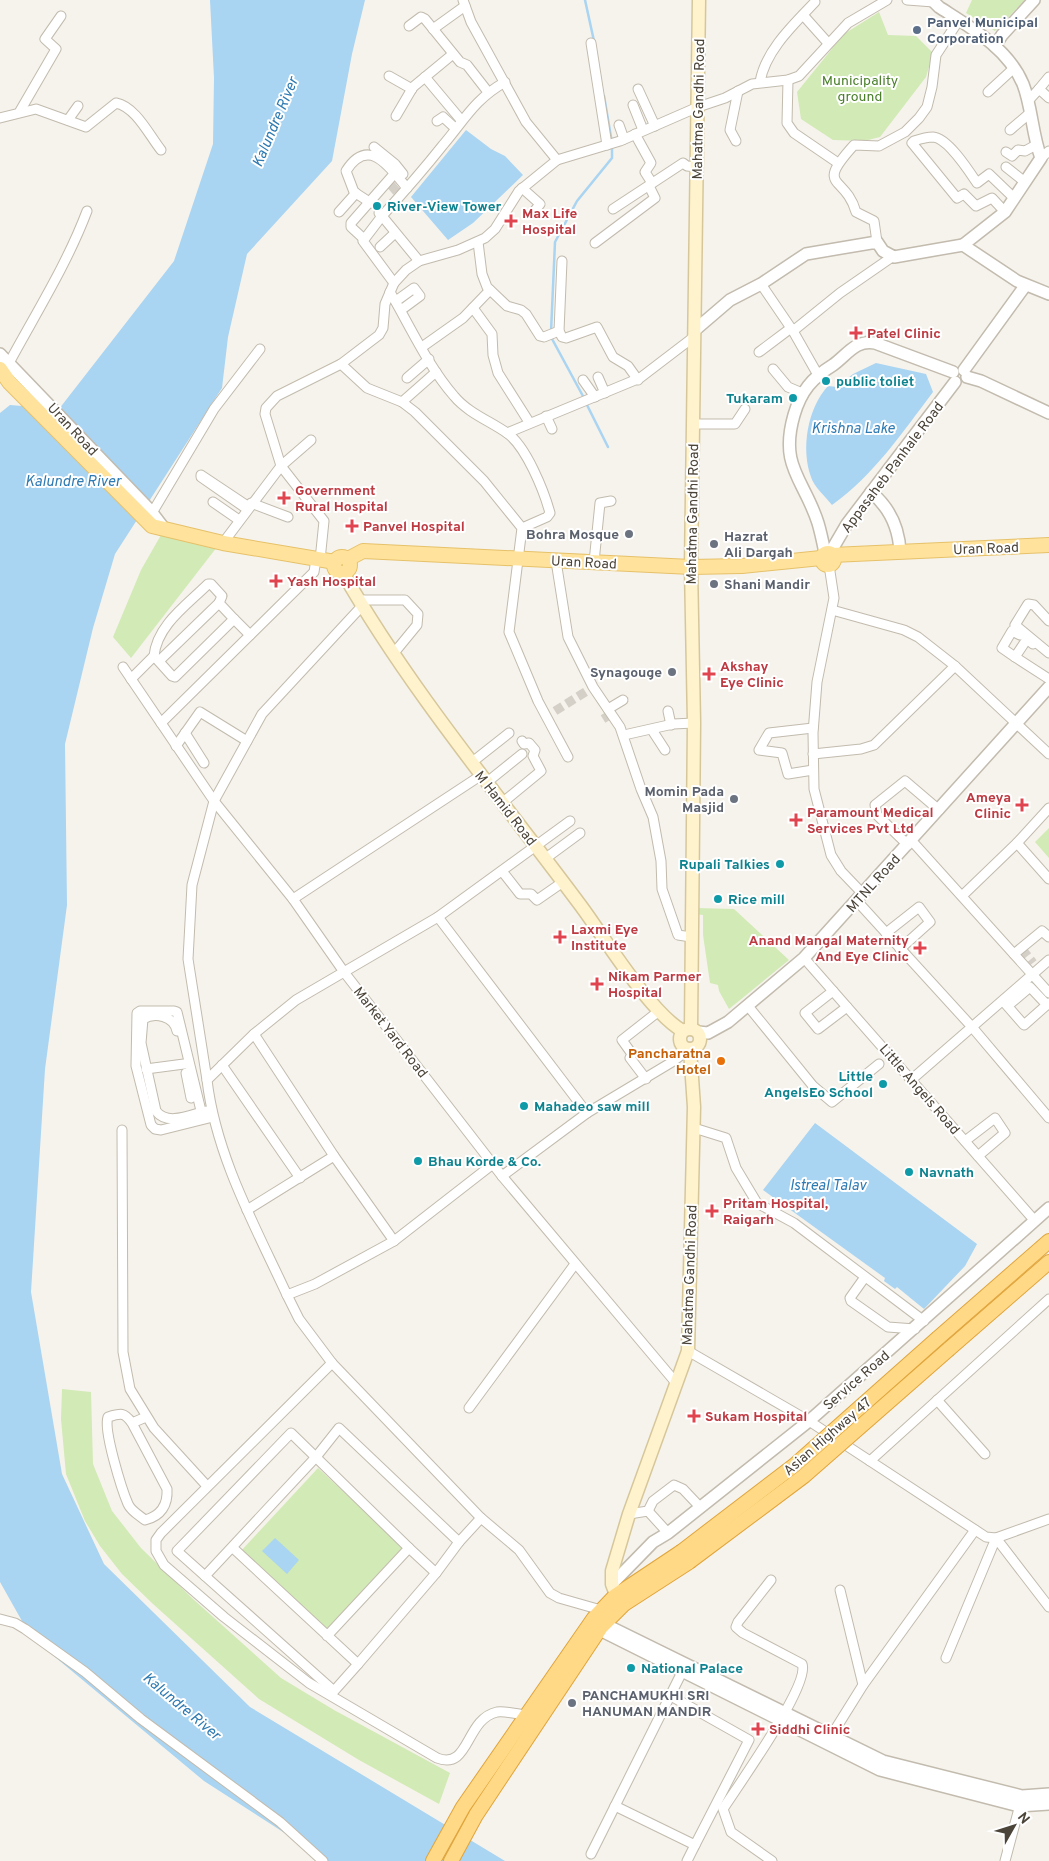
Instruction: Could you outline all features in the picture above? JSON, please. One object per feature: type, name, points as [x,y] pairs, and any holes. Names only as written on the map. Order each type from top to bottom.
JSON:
[{"type":"highway","name":"Asian Highway 47","points":[[685,1557],[796,1464],[1049,1241]]},
{"type":"highway","name":"Asian Highway 47","points":[[597,1622],[616,1596],[685,1557],[804,1476],[1049,1262]]},
{"type":"highway","points":[[433,1861],[463,1807],[525,1715],[597,1622]]},
{"type":"highway","points":[[451,1861],[476,1815],[597,1622]]},
{"type":"main road","name":"Mahatma Gandhi Road","points":[[616,1596],[612,1571],[629,1514],[688,1351],[694,1128],[687,1048],[680,1039],[691,1031],[694,723],[691,566],[699,0]]},
{"type":"main road","name":"Uran Road","points":[[3,362],[9,382],[149,514],[152,526],[163,527],[223,543],[318,559],[342,565],[363,551],[556,561],[742,566],[900,552],[1049,546]]},
{"type":"main road","name":"Uran Road","points":[[829,558],[1049,554]]},
{"type":"main road","name":"M Hamid Road","points":[[342,565],[360,603],[471,763],[546,858],[659,1011],[667,1020],[691,1031]]},
{"type":"main road","points":[[687,1048],[696,1047],[700,1042],[691,1031]]},
{"type":"street","points":[[161,723],[314,572],[324,521],[281,466],[265,414],[266,408],[277,396],[341,364],[382,332],[383,311],[390,292],[394,283],[406,270],[420,261],[478,242],[495,229],[514,197],[522,188],[557,160],[621,140],[760,82],[788,80],[804,72],[828,43],[848,23],[887,0]]},
{"type":"street","points":[[759,352],[892,257],[963,245],[1005,212],[1045,155],[1036,145],[1028,100],[1022,83],[995,46],[933,1],[907,0]]},
{"type":"street","points":[[995,46],[1002,35],[1034,0]]},
{"type":"street","points":[[760,82],[762,69],[771,53],[815,2]]},
{"type":"street","points":[[433,29],[464,3],[484,47],[506,82],[531,130],[557,160]]},
{"type":"street","points":[[804,15],[828,43]]},
{"type":"street","points":[[20,111],[56,49],[45,39],[61,16]]},
{"type":"street","points":[[409,26],[421,17],[460,62],[467,65],[488,92]]},
{"type":"street","points":[[892,257],[877,242],[874,221],[856,212],[854,205],[833,176],[834,169],[854,145],[878,146],[905,132],[927,107],[932,87],[936,55],[960,20]]},
{"type":"street","points":[[591,43],[607,145]]},
{"type":"street","points":[[396,116],[412,89],[453,54]]},
{"type":"street","points":[[988,92],[1013,69]]},
{"type":"street","points":[[389,76],[412,89]]},
{"type":"street","points":[[425,77],[461,120]]},
{"type":"street","points":[[1028,100],[1049,77]]},
{"type":"street","points":[[788,80],[787,123],[794,133],[838,163]]},
{"type":"street","points":[[364,239],[351,226],[351,223],[370,203],[398,185],[488,92],[506,82]]},
{"type":"street","points":[[638,89],[654,126]]},
{"type":"street","points":[[1038,89],[1049,98]]},
{"type":"street","points":[[736,141],[730,130],[738,91]]},
{"type":"street","points":[[0,118],[20,111],[36,109],[44,110],[86,127],[116,103],[130,110],[161,150]]},
{"type":"street","points":[[595,243],[655,198],[646,172],[651,163],[639,132],[633,105]]},
{"type":"street","points":[[68,120],[78,106]]},
{"type":"street","points":[[1010,130],[1030,113]]},
{"type":"street","points":[[437,121],[443,117],[455,128]]},
{"type":"street","points":[[913,123],[917,140]]},
{"type":"street","points":[[619,125],[621,140]]},
{"type":"street","points":[[978,183],[942,140],[932,137],[912,143],[919,154],[957,198],[964,194],[978,183],[989,174],[1014,198]]},
{"type":"street","points":[[1006,152],[1012,156],[1018,150],[1025,152],[1036,145]]},
{"type":"street","points":[[374,147],[395,164],[398,185],[364,239],[364,245],[394,283]]},
{"type":"street","points":[[370,203],[356,193],[346,171],[360,158],[368,155],[380,158],[398,185]]},
{"type":"street","points":[[613,209],[683,163],[687,166],[697,167]]},
{"type":"street","points":[[1006,167],[1025,182]]},
{"type":"street","points":[[522,188],[540,204],[534,213]]},
{"type":"street","points":[[339,212],[356,193]]},
{"type":"street","points":[[964,194],[976,206],[992,198],[1005,212]]},
{"type":"street","points":[[3,362],[58,278],[87,211]]},
{"type":"street","points":[[380,215],[420,261]]},
{"type":"street","points":[[380,247],[396,232]]},
{"type":"street","points":[[478,242],[482,274],[490,290],[507,306],[521,310],[526,314],[540,336],[544,337],[558,331]]},
{"type":"street","points":[[507,433],[529,422],[638,380],[695,333],[730,300],[761,284],[806,254],[877,242]]},
{"type":"street","points":[[963,245],[1025,286],[1049,294]]},
{"type":"street","points":[[562,261],[558,331],[562,337],[566,338],[597,327],[614,357],[628,366],[638,380]]},
{"type":"street","points":[[761,284],[792,330],[818,375]]},
{"type":"street","name":"Appasaheb Panhale Road","points":[[829,558],[847,524],[1025,286]]},
{"type":"street","points":[[396,301],[414,288],[420,296],[401,310]]},
{"type":"street","points":[[422,347],[463,318],[490,290]]},
{"type":"street","points":[[390,292],[436,372],[453,395],[464,406],[507,433],[525,451],[550,513],[547,517],[522,528]]},
{"type":"street","points":[[473,308],[492,334],[493,355],[498,373],[529,422]]},
{"type":"street","points":[[1049,413],[981,380],[960,375],[869,342],[857,345],[818,375],[802,393],[791,426],[790,457],[798,482],[818,523],[829,558],[833,591],[832,610],[817,682],[813,728],[813,770],[816,804],[831,855],[886,933],[972,1027],[1049,1118]]},
{"type":"street","points":[[149,514],[214,409],[260,349]]},
{"type":"street","points":[[407,378],[429,359]]},
{"type":"street","name":"Uran Road","points":[[3,362],[19,372],[149,514]]},
{"type":"street","points":[[341,364],[367,388],[402,402],[484,481],[522,528],[509,632],[546,716],[568,757]]},
{"type":"street","points":[[773,369],[788,387],[802,393]]},
{"type":"street","points":[[402,402],[436,372]]},
{"type":"street","points":[[598,376],[605,392]]},
{"type":"street","points":[[583,380],[587,400]]},
{"type":"street","points":[[693,424],[735,424],[745,409]]},
{"type":"street","points":[[546,416],[552,429]]},
{"type":"street","points":[[223,543],[281,466],[312,440]]},
{"type":"street","points":[[249,506],[201,475],[200,477],[249,506],[288,518]]},
{"type":"street","points":[[871,492],[884,503],[893,518],[900,552]]},
{"type":"street","points":[[594,562],[600,503],[611,501]]},
{"type":"street","points":[[213,502],[239,520]]},
{"type":"street","points":[[556,561],[568,637],[592,688],[624,735],[634,772],[653,817],[664,895],[678,935],[691,937]]},
{"type":"street","points":[[131,679],[157,659],[219,603],[222,596],[211,584],[208,584],[161,631],[155,644],[157,659],[172,676],[176,677],[234,619]]},
{"type":"street","points":[[207,1114],[207,1080],[188,959],[192,885],[214,801],[262,714],[360,603],[405,600],[418,614],[417,624],[394,653]]},
{"type":"street","points":[[219,603],[250,635]]},
{"type":"street","points":[[1049,621],[1034,605],[1028,604],[1015,625],[1049,655]]},
{"type":"street","points":[[832,610],[911,633],[955,666],[1049,753]]},
{"type":"street","points":[[1049,655],[1027,639],[1012,632],[1002,648],[1049,679]]},
{"type":"street","points":[[1015,657],[1027,639]]},
{"type":"street","points":[[813,754],[861,749],[874,745],[955,666]]},
{"type":"street","name":"Market Yard Road","points":[[123,667],[214,801],[293,899],[344,972],[502,1176],[677,1384]]},
{"type":"street","name":"MTNL Road","points":[[691,1031],[708,1033],[728,1022],[804,958],[1049,687]]},
{"type":"street","points":[[609,713],[623,700]]},
{"type":"street","points":[[546,716],[555,711]]},
{"type":"street","points":[[668,711],[671,725]]},
{"type":"street","points":[[176,746],[200,712],[247,741]]},
{"type":"street","points":[[624,735],[671,725],[694,723]]},
{"type":"street","points":[[813,728],[769,733],[759,750],[782,753],[788,774],[813,770]]},
{"type":"street","points":[[652,730],[664,750]]},
{"type":"street","points":[[185,733],[204,762]]},
{"type":"street","points":[[471,763],[509,733]]},
{"type":"street","points":[[502,802],[541,771],[533,756],[535,750],[529,743],[524,744],[522,741]]},
{"type":"street","points":[[293,899],[522,754]]},
{"type":"street","points":[[939,810],[905,781],[875,804],[877,815],[910,842],[1019,952],[1049,993]]},
{"type":"street","points":[[962,896],[1017,843],[1049,808]]},
{"type":"street","points":[[207,1080],[254,1034],[296,1000],[438,917],[537,847],[570,821]]},
{"type":"street","points":[[546,858],[580,832]]},
{"type":"street","points":[[1017,843],[1049,878]]},
{"type":"street","points":[[502,872],[520,894],[531,894],[537,900],[563,882]]},
{"type":"street","points":[[886,933],[919,907],[930,922],[900,948]]},
{"type":"street","points":[[438,917],[587,1113]]},
{"type":"street","points":[[1019,952],[1042,931],[1049,937]]},
{"type":"street","name":"Little Angels Road","points":[[804,958],[1035,1221]]},
{"type":"street","points":[[911,1080],[972,1027],[1007,1002],[1034,972],[1049,960]]},
{"type":"street","points":[[1007,1002],[1024,1025],[1048,1004],[1034,972]]},
{"type":"street","points":[[748,1006],[813,1086],[832,1102],[879,1064]]},
{"type":"street","points":[[207,1114],[161,1130],[155,1129],[151,1125],[136,1066],[137,1013],[140,1011],[174,1010],[177,1012],[207,1114],[247,1210],[299,1319],[332,1363],[481,1518],[518,1550],[550,1592],[597,1622],[684,1669],[829,1740],[883,1761],[1021,1801],[1049,1804]]},
{"type":"street","points":[[646,1079],[630,1058],[632,1054],[622,1040],[659,1011]]},
{"type":"street","points":[[191,1098],[177,1026],[167,1017],[155,1015],[143,1019],[141,1042],[156,1112],[160,1117],[167,1120],[207,1114]]},
{"type":"street","points":[[254,1034],[334,1156],[394,1241]]},
{"type":"street","points":[[502,1176],[587,1113],[646,1079],[680,1056],[687,1048]]},
{"type":"street","points":[[146,1069],[184,1064]]},
{"type":"street","points":[[222,1065],[300,1178]]},
{"type":"street","points":[[965,1141],[994,1118],[1005,1133],[978,1156]]},
{"type":"street","points":[[694,1128],[726,1138],[736,1168],[757,1203],[794,1223],[865,1277],[920,1325]]},
{"type":"street","points":[[122,1130],[123,1352],[130,1389],[154,1428],[207,1486]]},
{"type":"street","points":[[247,1210],[334,1156]]},
{"type":"street","points":[[287,1294],[315,1284],[394,1241],[493,1164]]},
{"type":"street","name":"Service Road","points":[[616,1596],[653,1542],[668,1533],[809,1421],[920,1325],[1049,1208]]},
{"type":"street","points":[[469,1408],[575,1264]]},
{"type":"street","points":[[865,1277],[850,1298],[851,1301],[888,1327],[920,1325]]},
{"type":"street","points":[[870,1461],[1049,1299]]},
{"type":"street","points":[[688,1351],[809,1421],[986,1537],[996,1538],[1049,1520]]},
{"type":"street","points":[[332,1363],[160,1533],[156,1540],[156,1551],[164,1565],[209,1604],[309,1683],[444,1760],[456,1758],[461,1754],[474,1728],[491,1715],[499,1712],[525,1715]]},
{"type":"street","points":[[937,1400],[985,1454]]},
{"type":"street","points":[[121,1413],[126,1414],[132,1423],[167,1490],[168,1499],[164,1508],[153,1518],[145,1520],[129,1506],[108,1441],[106,1423],[108,1417],[121,1413]]},
{"type":"street","points":[[132,1423],[146,1417]]},
{"type":"street","points":[[205,1576],[316,1458],[339,1428],[459,1542]]},
{"type":"street","points":[[436,1573],[291,1433],[176,1551],[334,1691],[436,1573],[459,1542],[481,1518]]},
{"type":"street","points":[[648,1511],[653,1501],[674,1486],[683,1489],[700,1506]]},
{"type":"street","points":[[629,1514],[648,1511]]},
{"type":"street","points":[[648,1511],[668,1533]]},
{"type":"street","points":[[829,1740],[863,1685],[974,1530]]},
{"type":"street","points":[[996,1538],[1049,1607]]},
{"type":"street","points":[[946,1658],[996,1538]]},
{"type":"street","points":[[233,1548],[358,1664]]},
{"type":"street","points":[[327,1636],[409,1548]]},
{"type":"street","points":[[771,1580],[736,1627],[743,1633],[804,1667],[804,1672],[783,1718],[723,1809],[731,1832],[772,1861]]},
{"type":"street","points":[[840,1590],[863,1685]]},
{"type":"street","points":[[0,1619],[20,1626],[85,1672],[141,1719],[280,1822],[323,1861]]},
{"type":"street","points":[[591,1854],[684,1669]]},
{"type":"street","points":[[671,1696],[749,1740],[687,1861]]},
{"type":"street","points":[[1021,1801],[1049,1794]]},
{"type":"street","points":[[1006,1861],[1021,1801]]},
{"type":"street","points":[[615,1806],[695,1845]]},
{"type":"green space","points":[[972,0],[1025,0],[995,31],[966,13]]},
{"type":"green space","name":"Municipality ground","points":[[879,12],[888,35],[916,36],[933,53],[926,77],[880,137],[864,141],[833,140],[801,119],[797,92],[844,34]]},
{"type":"green space","points":[[161,535],[217,547],[131,658],[113,637],[141,570]]},
{"type":"green space","points":[[1049,828],[1049,858],[1035,842]]},
{"type":"green space","points":[[696,908],[734,909],[789,960],[729,1009],[719,991],[718,985],[710,983],[703,935],[703,915],[695,914]]},
{"type":"green space","points":[[62,1389],[91,1392],[93,1464],[112,1511],[141,1548],[193,1599],[281,1678],[334,1710],[450,1773],[439,1804],[359,1760],[259,1699],[122,1574],[100,1546],[85,1521],[66,1474],[61,1419]]},
{"type":"green space","points":[[318,1468],[403,1547],[326,1630],[241,1551]]},
{"type":"water","name":"Kalundre River","points":[[210,0],[365,0],[352,54],[332,161],[247,254],[228,337],[222,388],[115,554],[93,628],[65,744],[67,905],[45,1069],[31,1292],[62,1474],[104,1564],[250,1707],[505,1861],[328,1861],[204,1781],[31,1637],[0,1582],[0,413],[10,405],[59,409],[174,261],[213,144],[214,78]]},
{"type":"water","points":[[466,130],[491,149],[505,156],[523,175],[473,223],[448,240],[411,197]]},
{"type":"water","name":"Krishna Lake","points":[[876,363],[926,374],[933,392],[874,467],[832,505],[815,484],[808,466],[806,442],[811,418],[815,406],[828,386],[837,387],[853,374]]},
{"type":"water","name":"Istreal Talav","points":[[815,1123],[977,1244],[965,1266],[924,1309],[897,1287],[895,1289],[884,1281],[885,1278],[763,1190]]},
{"type":"water","points":[[275,1538],[299,1560],[287,1574],[262,1551]]},
{"type":"waterway","points":[[585,0],[594,41]]},
{"type":"waterway","points":[[551,332],[555,242],[577,201],[612,158],[612,143],[604,96]]},
{"type":"waterway","points":[[551,337],[584,398]]},
{"type":"waterway","points":[[586,403],[608,447]]},
{"type":"tunnel","points":[[391,185],[397,192]]},
{"type":"tunnel","points":[[555,711],[590,689]]},
{"type":"tunnel","points":[[603,719],[608,716]]},
{"type":"tunnel","points":[[1022,949],[1033,963]]},
{"type":"place","name":"Panvel Municipal Corporation","points":[[917,30]]},
{"type":"place","name":"River-View Tower","points":[[377,206]]},
{"type":"place","name":"Max Life Hospital","points":[[511,221]]},
{"type":"place","name":"Patel Clinic","points":[[856,333]]},
{"type":"place","name":"public toliet","points":[[826,381]]},
{"type":"place","name":"Tukaram","points":[[793,398]]},
{"type":"place","name":"Government Rural Hospital","points":[[284,498]]},
{"type":"place","name":"Panvel Hospital","points":[[352,526]]},
{"type":"place","name":"Bohra Mosque","points":[[629,534]]},
{"type":"place","name":"Hazrat Ali Dargah","points":[[714,544]]},
{"type":"place","name":"Yash Hospital","points":[[276,581]]},
{"type":"place","name":"Shani Mandir","points":[[714,584]]},
{"type":"place","name":"Synagouge","points":[[672,672]]},
{"type":"place","name":"Akshay Eye Clinic","points":[[709,674]]},
{"type":"place","name":"Momin Pada Masjid","points":[[734,799]]},
{"type":"place","name":"Ameya Clinic","points":[[1022,805]]},
{"type":"place","name":"Paramount Medical Services Pvt Ltd","points":[[796,820]]},
{"type":"place","name":"Rupali Talkies","points":[[780,864]]},
{"type":"place","name":"Rice mill","points":[[718,899]]},
{"type":"place","name":"Laxmi Eye Institute","points":[[560,937]]},
{"type":"place","name":"Anand Mangal Maternity And Eye Clinic","points":[[920,948]]},
{"type":"place","name":"Nikam Parmer Hospital","points":[[597,984]]},
{"type":"place","name":"Pancharatna Hotel","points":[[721,1061]]},
{"type":"place","name":"Little AngelsEo School","points":[[883,1084]]},
{"type":"place","name":"Mahadeo saw mill","points":[[524,1106]]},
{"type":"place","name":"Bhau Korde & Co.","points":[[418,1161]]},
{"type":"place","name":"Navnath","points":[[909,1172]]},
{"type":"place","name":"Pritam Hospital, Raigarh","points":[[712,1211]]},
{"type":"place","name":"Sukam Hospital","points":[[694,1416]]},
{"type":"place","name":"National Palace","points":[[631,1668]]},
{"type":"place","name":"PANCHAMUKHI SRI HANUMAN MANDIR","points":[[572,1703]]},
{"type":"place","name":"Siddhi Clinic","points":[[758,1729]]}]
